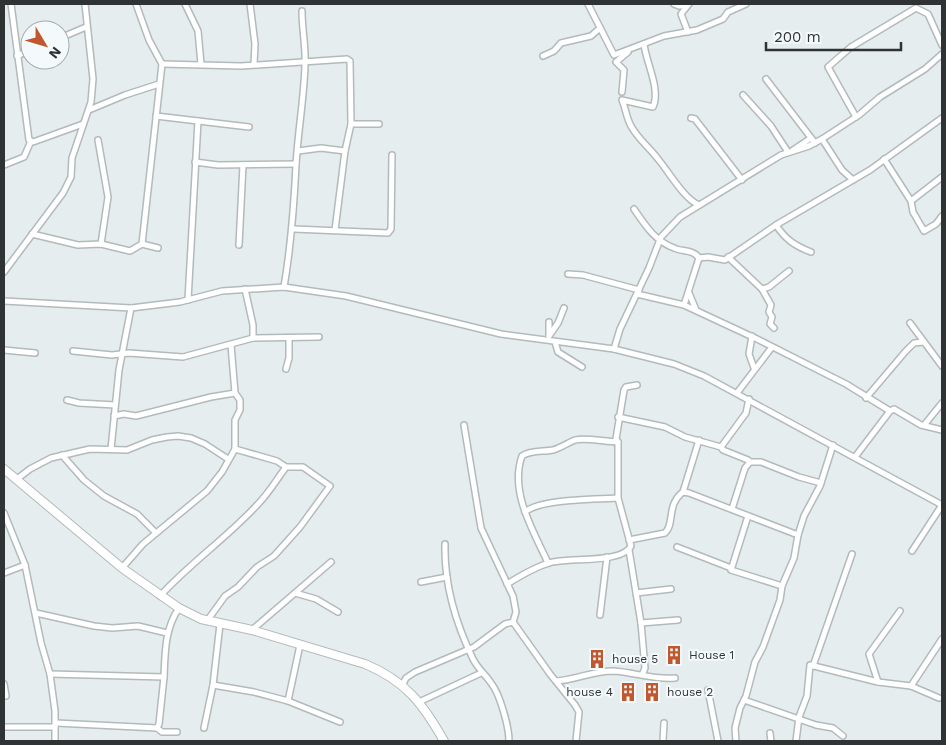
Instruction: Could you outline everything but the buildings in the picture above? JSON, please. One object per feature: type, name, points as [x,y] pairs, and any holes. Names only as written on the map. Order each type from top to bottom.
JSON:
[{"type":"street","points":[[4,165],[24,157],[31,141],[26,124],[11,4]]},
{"type":"street","points":[[4,272],[70,180],[72,158],[89,110],[93,80],[85,4]]},
{"type":"street","points":[[136,4],[149,40],[162,64],[142,244]]},
{"type":"street","points":[[185,4],[198,32],[201,64]]},
{"type":"street","points":[[250,4],[255,44],[254,64]]},
{"type":"street","points":[[588,4],[614,55],[643,46]]},
{"type":"street","points":[[674,4],[679,6],[688,5]]},
{"type":"street","points":[[622,92],[624,70],[616,62],[664,36],[688,32],[723,19],[728,12],[746,4]]},
{"type":"street","points":[[688,5],[681,14],[688,32]]},
{"type":"street","points":[[856,117],[828,67],[831,63],[851,47],[916,8],[928,14],[942,45]]},
{"type":"street","points":[[284,287],[294,229],[296,164],[305,62],[302,11]]},
{"type":"street","points":[[70,34],[86,27]]},
{"type":"street","points":[[543,56],[554,51],[561,43],[591,36],[600,28]]},
{"type":"street","points":[[643,46],[655,90],[654,104],[653,107],[622,100],[627,117],[640,141],[658,159],[668,174],[693,202],[699,205]]},
{"type":"street","points":[[789,152],[822,140],[856,117],[880,97],[924,69],[942,54]]},
{"type":"street","points":[[162,64],[254,64],[347,59],[350,61],[351,124],[345,151],[335,230]]},
{"type":"street","points":[[766,79],[815,143]]},
{"type":"street","points":[[89,110],[125,95],[159,84]]},
{"type":"street","points":[[743,95],[770,126],[789,152]]},
{"type":"street","points":[[156,116],[249,127]]},
{"type":"street","points":[[690,118],[695,119],[728,159],[742,180]]},
{"type":"street","points":[[634,209],[660,241],[677,250],[693,253],[699,258],[708,257],[723,260],[776,225],[853,180],[942,118]]},
{"type":"street","points":[[188,300],[198,121]]},
{"type":"street","points":[[31,141],[83,124]]},
{"type":"street","points":[[351,124],[379,124]]},
{"type":"street","points":[[614,349],[620,328],[660,241],[673,223],[690,209],[811,138]]},
{"type":"street","points":[[98,140],[108,197],[101,244]]},
{"type":"street","points":[[822,140],[842,170],[853,180]]},
{"type":"street","points":[[298,150],[321,148],[345,151]]},
{"type":"street","points":[[294,229],[386,234],[390,232],[392,155]]},
{"type":"street","points":[[884,159],[911,201],[913,212],[924,231],[936,224],[942,216]]},
{"type":"street","points":[[195,162],[218,165],[296,164]]},
{"type":"street","points":[[239,245],[242,165]]},
{"type":"street","points":[[911,201],[942,177]]},
{"type":"street","points":[[690,209],[693,202]]},
{"type":"street","points":[[776,225],[783,236],[796,247],[811,252]]},
{"type":"street","points":[[32,234],[78,245],[101,244],[130,250],[142,244],[158,248]]},
{"type":"street","points":[[728,257],[762,289],[771,305],[770,312],[772,317],[770,324],[774,328]]},
{"type":"street","points":[[684,306],[699,258]]},
{"type":"street","points":[[762,289],[770,287],[789,270]]},
{"type":"street","points":[[568,274],[583,275],[696,310],[714,321],[752,336],[846,384],[890,411],[896,410],[915,422],[942,430]]},
{"type":"street","points":[[4,301],[131,308],[188,300],[222,291],[284,287],[346,296],[490,331],[614,349],[683,366],[749,399],[942,505],[912,551]]},
{"type":"street","points":[[245,289],[253,325],[253,338]]},
{"type":"street","points":[[688,292],[696,310]]},
{"type":"street","points":[[111,449],[120,360],[123,354],[131,308]]},
{"type":"street","points":[[551,340],[564,308]]},
{"type":"street","points":[[549,322],[551,340],[558,352],[575,361],[582,368]]},
{"type":"street","points":[[910,323],[922,342],[933,352],[942,366]]},
{"type":"street","points":[[752,336],[749,354],[754,368]]},
{"type":"street","points":[[72,351],[112,355],[183,357],[253,338],[319,337]]},
{"type":"street","points":[[286,370],[289,358],[289,338]]},
{"type":"street","points":[[866,398],[904,352],[914,343],[922,342]]},
{"type":"street","points":[[231,345],[235,394]]},
{"type":"street","points":[[737,393],[754,368],[772,347]]},
{"type":"street","points":[[4,350],[35,353]]},
{"type":"street","points":[[936,359],[942,353]]},
{"type":"street","points":[[637,384],[626,387],[624,390],[618,417],[616,439],[618,442],[618,498],[631,546],[629,550],[641,623],[645,668],[642,675]]},
{"type":"street","points":[[114,416],[124,414],[136,416],[211,396],[235,394],[239,396],[240,404],[235,420],[235,448],[222,472],[207,491],[156,533],[122,568]]},
{"type":"street","points":[[721,447],[746,413],[749,399]]},
{"type":"street","points":[[67,400],[79,403],[115,405]]},
{"type":"street","points":[[925,424],[942,403]]},
{"type":"street","points":[[855,457],[890,411]]},
{"type":"street","points":[[618,417],[665,428],[685,437],[721,447],[723,450],[745,458],[750,462],[762,462],[798,478],[821,483]]},
{"type":"street","points":[[464,425],[482,528],[508,584],[516,607],[516,615],[513,622]]},
{"type":"street","points":[[17,479],[40,463],[62,455],[90,449],[128,450],[152,440],[178,436],[205,444],[228,459]]},
{"type":"street","points":[[548,563],[525,512],[520,490],[520,462],[526,453],[553,450],[581,440],[618,442]]},
{"type":"street","points":[[628,540],[666,533],[670,526],[670,512],[683,492],[699,440]]},
{"type":"street","points":[[736,741],[735,728],[755,662],[763,647],[780,600],[782,586],[794,558],[798,535],[821,483],[833,445]]},
{"type":"street","points":[[207,621],[213,609],[225,596],[238,587],[256,568],[274,556],[300,528],[330,489],[329,484],[307,468],[286,467],[277,461],[235,448]]},
{"type":"street","points":[[62,455],[84,480],[104,496],[137,514],[156,533]]},
{"type":"street","points":[[732,509],[745,468],[750,462]]},
{"type":"street","points":[[160,596],[179,576],[193,566],[259,504],[286,467]]},
{"type":"street","points":[[4,469],[122,568],[179,608],[207,621],[252,630],[365,664],[402,684],[419,702],[444,741]]},
{"type":"street","points":[[683,492],[798,535]]},
{"type":"street","points":[[525,512],[536,506],[618,498]]},
{"type":"street","points":[[4,513],[25,565],[41,643],[50,674],[55,741]]},
{"type":"street","points":[[732,568],[748,516]]},
{"type":"street","points":[[446,544],[447,577],[456,618],[481,673],[494,687],[508,727],[508,741]]},
{"type":"street","points":[[677,547],[782,586]]},
{"type":"street","points":[[508,584],[548,563],[607,557],[625,554],[629,550]]},
{"type":"street","points":[[796,741],[799,717],[806,701],[810,665],[813,666],[852,554]]},
{"type":"street","points":[[600,615],[607,557]]},
{"type":"street","points":[[252,630],[331,562]]},
{"type":"street","points":[[4,573],[25,565]]},
{"type":"street","points":[[421,582],[447,577]]},
{"type":"street","points":[[636,593],[671,589]]},
{"type":"street","points":[[295,593],[316,599],[338,612]]},
{"type":"street","points":[[157,728],[164,677],[167,633],[173,616],[179,608]]},
{"type":"street","points":[[878,682],[869,654],[900,611]]},
{"type":"street","points":[[36,613],[94,626],[112,628],[138,626],[167,633]]},
{"type":"street","points":[[641,623],[678,620]]},
{"type":"street","points":[[402,684],[414,672],[469,649],[492,636],[505,624],[513,622]]},
{"type":"street","points":[[513,622],[579,712],[576,741]]},
{"type":"street","points":[[204,728],[213,685],[220,624]]},
{"type":"street","points":[[911,686],[942,639]]},
{"type":"street","points":[[288,701],[300,644]]},
{"type":"street","points":[[813,666],[878,682],[911,686],[939,698]]},
{"type":"street","points":[[556,681],[607,672],[642,675],[656,679],[675,678]]},
{"type":"street","points":[[419,702],[481,673]]},
{"type":"street","points":[[50,674],[164,677]]},
{"type":"street","points":[[4,684],[6,696],[4,696]]},
{"type":"street","points":[[213,685],[254,692],[288,701],[340,722]]},
{"type":"street","points":[[708,690],[718,741]]},
{"type":"street","points":[[744,700],[799,717],[816,725],[833,728],[842,736]]},
{"type":"street","points":[[663,741],[664,724]]},
{"type":"street","points":[[4,726],[55,725],[157,728],[162,732],[177,732]]},
{"type":"street","points":[[770,733],[771,741]]},
{"type":"place","name":"House 1","points":[[674,655]]},
{"type":"place","name":"house 5","points":[[597,659]]},
{"type":"place","name":"house 4","points":[[628,692]]},
{"type":"place","name":"house 2","points":[[652,692]]}]
